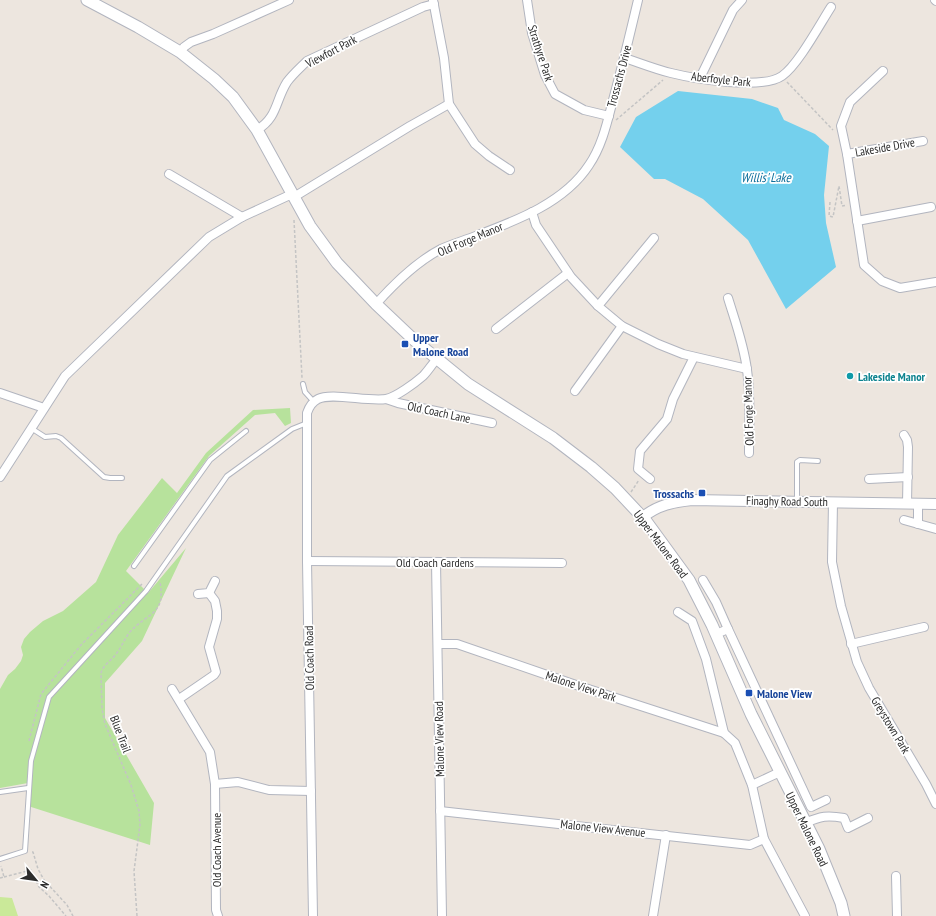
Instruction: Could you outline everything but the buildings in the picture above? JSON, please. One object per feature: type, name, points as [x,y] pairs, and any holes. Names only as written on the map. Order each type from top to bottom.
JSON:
[{"type":"main road","name":"Upper Malone Road","points":[[87,0],[138,27],[180,52],[214,79],[233,97],[257,130],[310,226],[337,263],[376,304],[414,340],[468,384],[553,438],[591,467],[615,488],[643,517],[689,580],[716,634],[750,714],[819,849],[841,903],[844,916]]},
{"type":"street","points":[[180,52],[191,42],[213,34],[289,0]]},
{"type":"street","name":"Strathyre Park","points":[[527,0],[534,40],[545,75],[555,94],[584,110],[609,116]]},
{"type":"street","name":"Trossachs Drive","points":[[597,151],[600,146],[625,58],[638,0]]},
{"type":"street","points":[[700,78],[733,10],[742,0]]},
{"type":"street","name":"Viewfort Park","points":[[257,130],[273,116],[279,98],[287,82],[307,61],[434,2],[444,58],[449,104],[475,144],[489,156],[510,170]]},
{"type":"street","points":[[782,76],[795,63],[831,6]]},
{"type":"street","name":"Aberfoyle Park","points":[[625,58],[671,73],[741,83],[761,82],[782,76]]},
{"type":"street","name":"Lakeside Drive","points":[[883,71],[850,102],[841,126],[847,154],[864,266],[882,281],[900,288],[936,282]]},
{"type":"street","points":[[0,477],[65,376],[209,237],[242,217],[293,196],[449,104]]},
{"type":"street","name":"Lakeside Drive","points":[[847,154],[923,141]]},
{"type":"street","name":"Old Forge Manor","points":[[376,304],[391,287],[414,268],[441,250],[532,212],[567,191],[588,166],[597,151]]},
{"type":"street","points":[[169,174],[242,217]]},
{"type":"street","points":[[857,221],[931,207]]},
{"type":"street","name":"Old Forge Manor","points":[[532,212],[536,225],[568,273],[598,306],[622,326],[658,344],[683,354],[747,369]]},
{"type":"street","points":[[598,306],[654,238]]},
{"type":"street","points":[[496,329],[568,273]]},
{"type":"street","name":"Old Forge Manor","points":[[728,298],[747,369],[749,453]]},
{"type":"street","points":[[575,391],[622,326]]},
{"type":"street","points":[[647,476],[638,469],[640,451],[667,419],[673,399],[694,357]]},
{"type":"street","name":"Old Coach Lane","points":[[314,402],[318,399],[334,397],[364,399],[394,396],[423,375],[437,359]]},
{"type":"street","points":[[0,393],[44,408]]},
{"type":"street","name":"Old Coach Lane","points":[[386,398],[398,403],[492,423]]},
{"type":"street","name":"Old Coach Road","points":[[313,916],[307,561],[307,413],[309,406],[314,402]]},
{"type":"street","points":[[904,435],[907,440],[908,447],[907,504]]},
{"type":"street","points":[[869,479],[908,477]]},
{"type":"street","name":"Finaghy Road South","points":[[643,517],[658,507],[680,501],[717,499],[936,504]]},
{"type":"street","name":"Greystown Park","points":[[833,502],[832,562],[841,606],[857,662],[869,688],[926,784],[936,804]]},
{"type":"street","points":[[918,503],[918,524]]},
{"type":"street","points":[[904,520],[936,529]]},
{"type":"street","name":"Old Coach Gardens","points":[[307,561],[562,563]]},
{"type":"street","name":"Malone View Road","points":[[436,562],[442,916]]},
{"type":"street","name":"Upper Malone Road","points":[[703,580],[716,602],[811,807],[826,800]]},
{"type":"street","points":[[209,593],[215,581]]},
{"type":"street","points":[[198,594],[209,593]]},
{"type":"street","points":[[179,699],[214,675],[216,672],[209,647],[217,619],[217,611],[215,601],[209,593]]},
{"type":"street","points":[[678,612],[692,621],[706,659],[724,733],[735,743],[752,785],[764,839],[805,916]]},
{"type":"street","points":[[851,644],[924,627]]},
{"type":"street","points":[[716,634],[728,629]]},
{"type":"street","name":"Malone View Park","points":[[438,644],[457,644],[579,686],[724,733]]},
{"type":"street","name":"Old Coach Avenue","points":[[172,689],[210,752],[215,784],[216,910],[218,916]]},
{"type":"street","points":[[752,785],[780,772]]},
{"type":"street","points":[[215,784],[238,782],[269,790],[311,791]]},
{"type":"street","name":"Malone View Avenue","points":[[440,811],[750,845],[764,839]]},
{"type":"street","points":[[805,823],[818,818],[831,816],[844,818],[848,828],[868,818]]},
{"type":"street","points":[[653,916],[666,835]]},
{"type":"street","points":[[896,876],[897,916]]},
{"type":"lane","points":[[303,384],[305,392],[314,402]]},
{"type":"lane","points":[[0,859],[25,851],[30,761],[49,697],[146,590],[227,476],[292,429],[307,422]]},
{"type":"lane","points":[[31,428],[45,436],[56,436],[61,438],[104,477],[122,478]]},
{"type":"lane","points":[[134,566],[210,460],[246,431]]},
{"type":"lane","points":[[797,501],[797,462],[800,460],[818,461]]},
{"type":"lane","points":[[0,792],[28,788]]},
{"type":"path","points":[[617,120],[671,73]]},
{"type":"path","points":[[782,76],[838,136],[844,137]]},
{"type":"path","points":[[830,202],[829,216],[833,217],[838,186],[842,206],[855,204]]},
{"type":"path","points":[[300,209],[294,219],[303,384]]},
{"type":"path","points":[[626,499],[647,476]]},
{"type":"path","name":"Blue Trail","points":[[137,916],[134,871],[140,825],[139,811],[131,785],[105,724],[102,709],[101,674],[102,669],[116,655],[129,634],[157,610],[162,600],[160,579]]},
{"type":"path","points":[[25,851],[33,852],[38,869],[44,880],[63,900],[73,916]]},
{"type":"path","points":[[0,864],[4,877]]},
{"type":"path","points":[[0,878],[31,870],[39,887],[66,916]]},
{"type":"green space","points":[[290,408],[291,423],[285,426],[275,413],[255,415],[209,456],[126,571],[148,593],[186,548],[142,641],[105,683],[105,718],[154,803],[150,845],[28,806],[28,783],[0,788],[0,689],[8,675],[21,661],[23,655],[21,647],[24,639],[43,621],[63,611],[96,582],[118,535],[162,478],[177,493],[206,453],[253,410]]},
{"type":"green space","points":[[0,897],[12,898],[18,916],[0,916]]},
{"type":"water","name":"Willis' Lake","points":[[678,91],[752,99],[778,108],[784,120],[815,134],[829,146],[824,195],[826,223],[836,267],[786,309],[748,240],[703,199],[665,179],[654,179],[620,147],[636,117]]},
{"type":"place","name":"Upper Malone Road","points":[[405,344]]},
{"type":"place","name":"Lakeside Manor","points":[[850,376]]},
{"type":"place","name":"Trossachs","points":[[702,493]]},
{"type":"place","name":"Malone View","points":[[749,693]]}]
